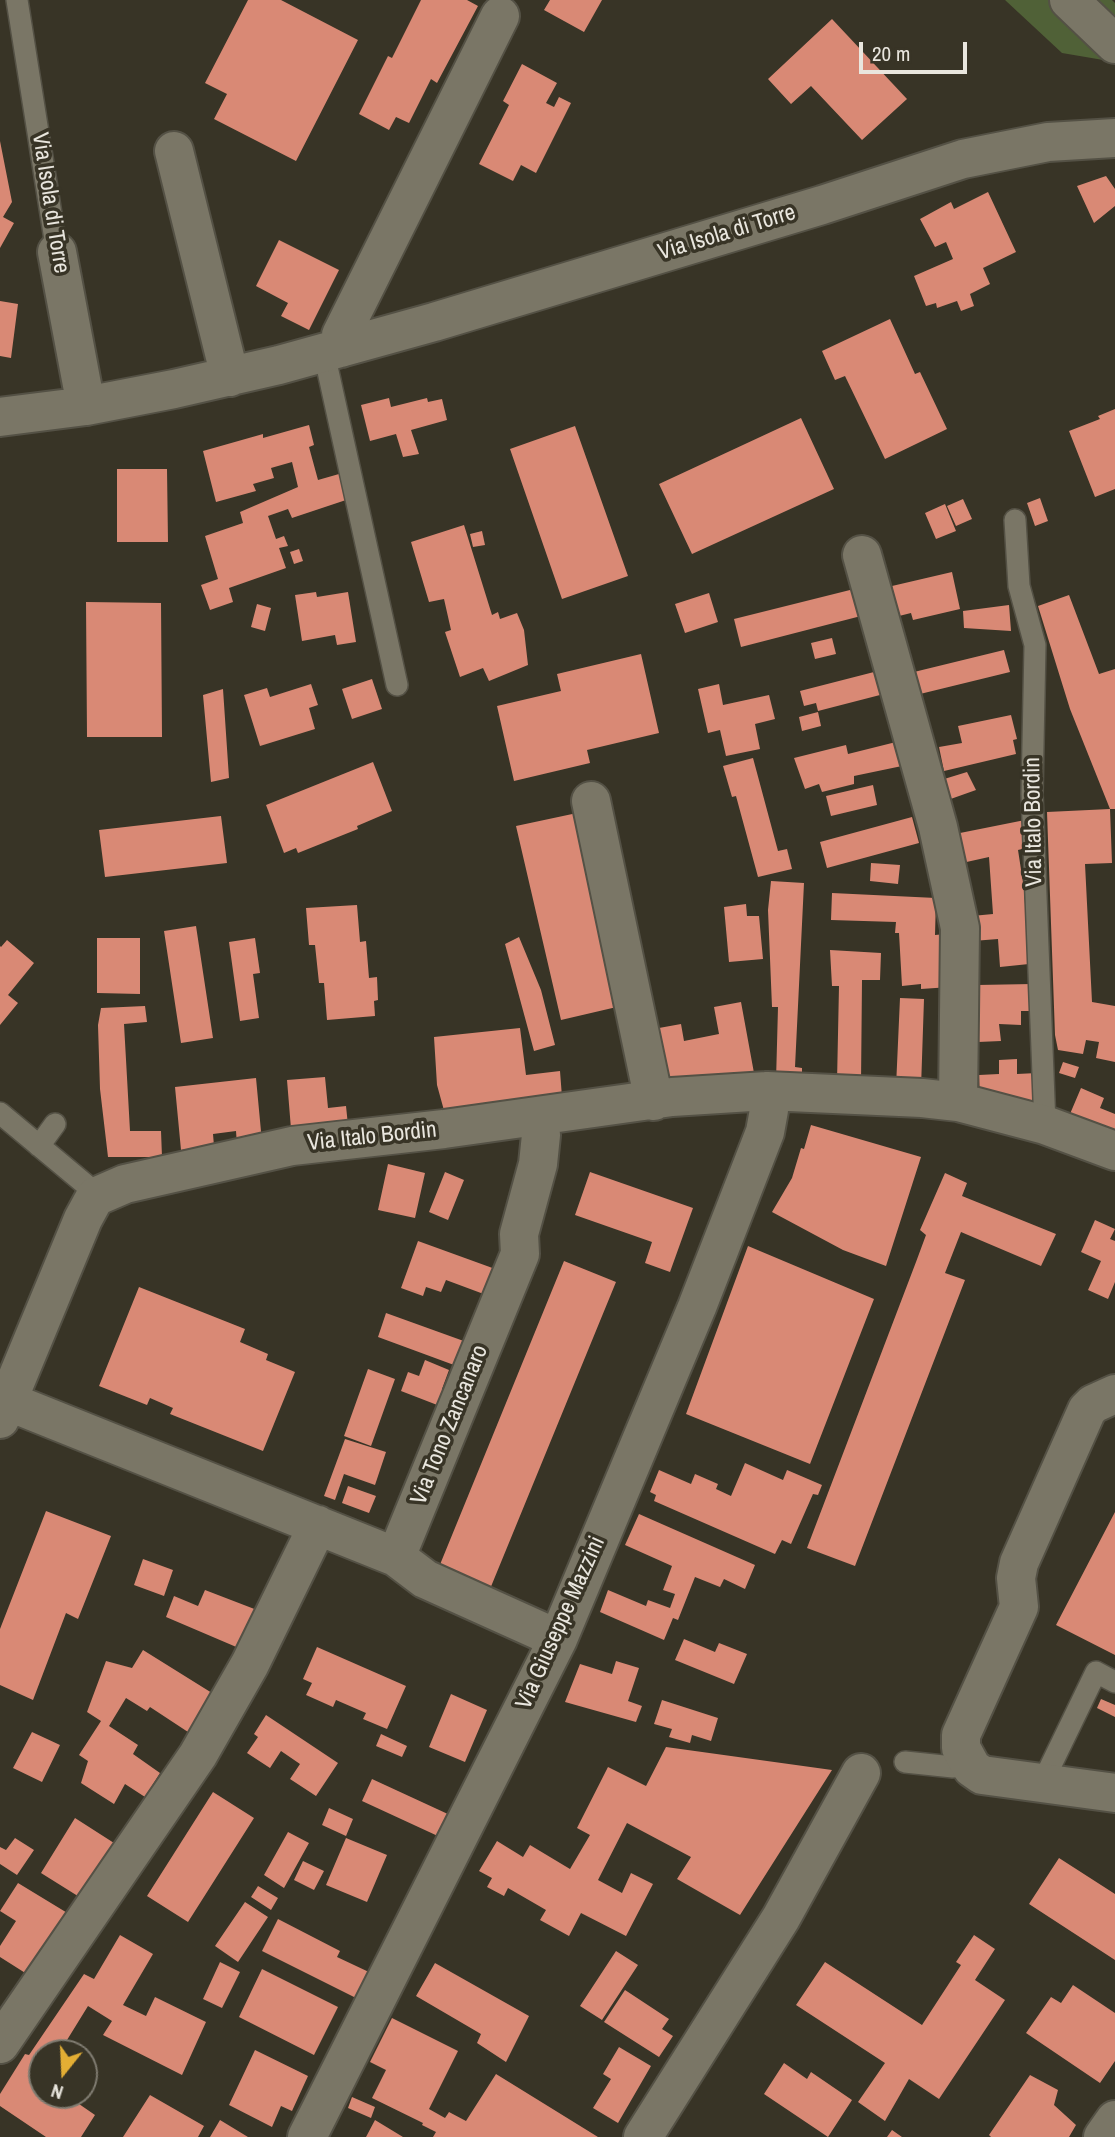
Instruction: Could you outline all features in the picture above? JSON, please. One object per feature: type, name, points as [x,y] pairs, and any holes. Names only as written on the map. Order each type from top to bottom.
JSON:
[{"type":"street","points":[[1069,0],[1115,44]]},
{"type":"street","points":[[333,350],[500,16]]},
{"type":"street","name":"Via Isola di Torre","points":[[0,417],[86,406],[230,377],[333,350],[782,217],[963,159],[1048,142],[1115,138]]},
{"type":"street","points":[[174,151],[230,377]]},
{"type":"street","name":"Via Isola di Torre","points":[[57,253],[86,406]]},
{"type":"street","points":[[862,555],[938,827],[960,928],[958,1102]]},
{"type":"street","points":[[591,801],[654,1101]]},
{"type":"street","name":"Via Italo Bordin","points":[[95,1197],[125,1184],[292,1146],[538,1117],[672,1097],[767,1091],[958,1102],[1045,1125],[1115,1151]]},
{"type":"street","name":"Via Giuseppe Mazzini","points":[[307,2137],[558,1639],[697,1307],[765,1132],[769,1110],[767,1091]]},
{"type":"street","name":"Via Tono Zancanaro","points":[[396,1557],[520,1254],[519,1234],[538,1164],[541,1135],[538,1117]]},
{"type":"street","points":[[95,1197],[83,1219],[4,1410],[317,1525],[396,1557],[425,1579],[558,1639]]},
{"type":"street","points":[[1115,1394],[1093,1404],[1087,1410],[1019,1563],[1016,1578],[1020,1606],[961,1735],[961,1748],[966,1759],[972,1768],[982,1774],[1115,1793]]},
{"type":"street","points":[[0,2044],[198,1755],[250,1664],[317,1525]]},
{"type":"street","points":[[643,2137],[781,1918],[861,1773]]},
{"type":"street","points":[[1103,2137],[1115,2120]]},
{"type":"lane","name":"Via Isola di Torre","points":[[17,0],[57,253]]},
{"type":"lane","points":[[333,350],[397,685]]},
{"type":"lane","name":"Via Italo Bordin","points":[[1015,520],[1019,586],[1035,645],[1032,794],[1045,1125]]},
{"type":"lane","points":[[0,1113],[85,1184],[95,1197]]},
{"type":"lane","points":[[39,1146],[55,1124]]},
{"type":"lane","points":[[1048,1783],[1050,1767],[1106,1677]]},
{"type":"lane","points":[[905,1762],[953,1767],[966,1759]]},
{"type":"green space","points":[[1005,0],[1112,0],[1115,3],[1115,62],[1062,53]]},
{"type":"building","points":[[248,0],[281,0],[358,40],[296,161],[214,119],[227,94],[205,83]]},
{"type":"building","points":[[421,0],[467,0],[478,6],[437,83],[431,79],[409,123],[396,117],[389,130],[359,114],[388,56],[392,58]]},
{"type":"building","points":[[550,0],[602,0],[584,32],[544,10]]},
{"type":"building","points":[[832,19],[907,99],[862,140],[811,86],[791,104],[768,79]]},
{"type":"building","points":[[522,64],[557,83],[546,103],[554,107],[559,97],[571,103],[536,173],[521,165],[513,181],[479,164],[509,105],[503,101]]},
{"type":"building","points":[[0,141],[12,202],[3,217],[14,223],[0,248]]},
{"type":"building","points":[[1106,176],[1115,189],[1115,206],[1094,223],[1077,186]]},
{"type":"building","points":[[988,192],[1016,252],[983,268],[990,284],[970,294],[974,306],[961,311],[957,301],[937,308],[936,303],[926,306],[914,276],[953,259],[946,242],[935,247],[920,219],[951,202],[954,209]]},
{"type":"building","points":[[279,240],[339,270],[309,330],[281,316],[288,303],[256,286]]},
{"type":"building","points":[[0,301],[18,304],[11,358],[0,356]]},
{"type":"building","points":[[890,319],[915,374],[920,372],[947,429],[885,459],[845,376],[835,380],[822,351]]},
{"type":"building","points":[[389,398],[391,407],[427,398],[428,402],[442,399],[447,420],[411,430],[419,454],[403,457],[396,434],[370,441],[361,405]]},
{"type":"building","points":[[1115,409],[1115,489],[1095,497],[1069,431],[1100,419],[1098,416]]},
{"type":"building","points":[[801,418],[834,489],[692,554],[659,484]]},
{"type":"building","points":[[309,425],[314,445],[309,447],[318,480],[339,474],[346,500],[292,518],[288,509],[268,516],[276,539],[284,536],[288,546],[279,548],[286,568],[229,588],[233,602],[210,610],[201,585],[218,579],[205,536],[243,523],[240,512],[298,487],[292,462],[271,468],[274,478],[253,484],[256,491],[216,502],[203,451],[263,434],[263,438]]},
{"type":"building","points":[[575,426],[628,576],[562,599],[510,449]]},
{"type":"building","points":[[117,469],[167,469],[168,542],[117,542]]},
{"type":"building","points":[[1040,498],[1048,521],[1035,526],[1027,503]]},
{"type":"building","points":[[963,499],[972,519],[956,526],[947,506]]},
{"type":"building","points":[[945,504],[956,531],[936,539],[925,513]]},
{"type":"building","points":[[464,525],[492,615],[498,612],[500,619],[517,613],[524,630],[528,665],[489,681],[483,668],[460,677],[445,632],[451,630],[444,599],[429,602],[411,542]]},
{"type":"building","points":[[482,531],[485,545],[473,547],[470,534]]},
{"type":"building","points":[[299,549],[303,561],[294,564],[290,552]]},
{"type":"building","points":[[952,572],[960,609],[913,620],[911,613],[899,616],[892,586]]},
{"type":"building","points":[[854,589],[861,616],[741,647],[734,619]]},
{"type":"building","points":[[316,592],[317,597],[348,592],[356,642],[337,645],[335,635],[302,641],[295,595]]},
{"type":"building","points":[[709,593],[718,622],[685,633],[675,604]]},
{"type":"building","points":[[1069,595],[1099,674],[1115,669],[1115,809],[1110,809],[1070,709],[1038,606]]},
{"type":"building","points":[[86,602],[161,603],[162,737],[87,737]]},
{"type":"building","points":[[257,604],[271,608],[265,631],[251,627]]},
{"type":"building","points":[[1009,605],[1011,631],[964,628],[963,611]]},
{"type":"building","points":[[832,638],[836,654],[815,659],[811,643]]},
{"type":"building","points":[[1004,650],[1010,672],[920,694],[914,672]]},
{"type":"building","points":[[641,654],[659,733],[587,750],[590,763],[514,781],[497,706],[561,691],[557,674]]},
{"type":"building","points":[[874,672],[880,695],[818,711],[816,703],[804,706],[800,691]]},
{"type":"building","points":[[372,679],[382,709],[352,719],[342,689]]},
{"type":"building","points":[[311,684],[318,705],[309,708],[315,729],[260,746],[244,695],[267,688],[270,697]]},
{"type":"building","points":[[719,684],[723,705],[769,695],[775,719],[755,724],[760,749],[726,756],[720,730],[708,733],[698,689]]},
{"type":"building","points":[[223,689],[229,778],[211,782],[203,695]]},
{"type":"building","points":[[818,712],[821,726],[802,731],[799,717]]},
{"type":"building","points":[[1011,715],[1017,739],[1013,740],[1016,754],[944,771],[939,747],[962,743],[958,726]]},
{"type":"building","points":[[896,742],[902,766],[854,776],[854,784],[822,792],[819,784],[805,789],[794,758],[846,745],[848,754]]},
{"type":"building","points":[[753,758],[778,851],[787,849],[792,869],[758,877],[736,796],[732,797],[723,766]]},
{"type":"building","points":[[373,762],[392,811],[357,826],[358,829],[298,853],[296,848],[284,853],[266,805]]},
{"type":"building","points":[[967,772],[976,790],[945,801],[941,780]]},
{"type":"building","points":[[873,785],[877,805],[831,816],[826,796]]},
{"type":"building","points":[[1110,809],[1112,863],[1085,864],[1092,1002],[1115,1006],[1115,1062],[1096,1058],[1099,1042],[1086,1040],[1083,1054],[1058,1050],[1055,1035],[1047,812]]},
{"type":"building","points":[[577,813],[621,1006],[561,1020],[516,826]]},
{"type":"building","points":[[221,816],[227,863],[105,877],[99,830]]},
{"type":"building","points":[[912,817],[919,843],[827,868],[820,842]]},
{"type":"building","points":[[1025,820],[1026,848],[1018,850],[1024,889],[1029,964],[1000,967],[998,939],[973,941],[972,916],[993,914],[989,857],[962,863],[955,834]]},
{"type":"building","points":[[871,863],[900,865],[898,884],[870,881]]},
{"type":"building","points":[[771,881],[804,883],[795,1067],[802,1068],[802,1083],[776,1081],[778,1007],[772,1007],[768,910]]},
{"type":"building","points":[[832,893],[936,898],[935,935],[946,934],[950,987],[921,989],[921,984],[902,986],[896,922],[831,920]]},
{"type":"building","points":[[746,904],[747,916],[759,916],[763,959],[729,962],[724,907]]},
{"type":"building","points":[[357,905],[360,942],[366,941],[369,978],[377,977],[378,1000],[374,1001],[375,1016],[327,1020],[324,983],[319,983],[315,945],[309,945],[306,908]]},
{"type":"building","points":[[196,926],[213,1038],[181,1043],[164,931]]},
{"type":"building","points":[[519,937],[541,990],[555,1045],[534,1051],[505,944]]},
{"type":"building","points":[[97,938],[140,938],[140,994],[97,993]]},
{"type":"building","points":[[255,938],[260,973],[253,974],[259,1018],[240,1021],[229,942]]},
{"type":"building","points":[[7,940],[34,963],[8,995],[18,1003],[0,1025],[0,946]]},
{"type":"building","points":[[830,950],[881,953],[880,980],[862,980],[861,1083],[837,1082],[839,986],[832,986]]},
{"type":"building","points":[[1032,984],[1033,1011],[1021,1011],[1021,1025],[999,1024],[1001,1041],[978,1042],[977,985]]},
{"type":"building","points":[[900,998],[924,999],[921,1088],[896,1087]]},
{"type":"building","points":[[741,1002],[754,1073],[671,1089],[659,1028],[681,1024],[684,1041],[719,1034],[714,1007]]},
{"type":"building","points":[[145,1006],[147,1022],[124,1024],[130,1131],[161,1131],[162,1157],[108,1157],[100,1089],[98,1025],[101,1008]]},
{"type":"building","points":[[520,1028],[526,1075],[560,1071],[562,1097],[448,1125],[437,1085],[434,1037]]},
{"type":"building","points":[[1017,1059],[1017,1074],[1037,1073],[1038,1115],[980,1101],[979,1075],[999,1074],[999,1060]]},
{"type":"building","points":[[1063,1062],[1079,1067],[1075,1078],[1059,1073]]},
{"type":"building","points":[[325,1077],[328,1108],[346,1106],[349,1135],[292,1141],[287,1080]]},
{"type":"building","points":[[256,1078],[262,1142],[237,1145],[236,1131],[213,1134],[214,1146],[181,1150],[175,1087]]},
{"type":"building","points":[[1081,1088],[1104,1098],[1100,1108],[1115,1114],[1115,1142],[1067,1121]]},
{"type":"building","points":[[811,1125],[921,1157],[886,1266],[843,1250],[772,1212],[792,1178]]},
{"type":"building","points":[[388,1164],[425,1173],[415,1218],[378,1210]]},
{"type":"building","points":[[445,1172],[464,1180],[448,1220],[429,1212]]},
{"type":"building","points":[[590,1172],[693,1208],[670,1272],[645,1263],[652,1242],[575,1215]]},
{"type":"building","points":[[945,1173],[967,1183],[962,1196],[1056,1234],[1041,1266],[961,1232],[945,1273],[965,1280],[855,1566],[807,1548],[926,1235],[920,1230]]},
{"type":"building","points":[[1095,1220],[1115,1229],[1110,1239],[1115,1241],[1115,1282],[1108,1299],[1088,1290],[1101,1261],[1081,1252]]},
{"type":"building","points":[[418,1241],[498,1270],[489,1296],[446,1280],[441,1292],[426,1287],[423,1296],[401,1288]]},
{"type":"building","points":[[748,1246],[874,1299],[810,1464],[686,1414]]},
{"type":"building","points":[[564,1261],[616,1282],[490,1589],[439,1567]]},
{"type":"building","points":[[139,1287],[245,1329],[240,1342],[268,1354],[266,1360],[295,1372],[263,1451],[170,1414],[173,1408],[150,1398],[147,1405],[99,1386]]},
{"type":"building","points":[[386,1313],[472,1344],[454,1365],[378,1337]]},
{"type":"building","points":[[425,1360],[449,1370],[442,1389],[451,1392],[445,1408],[401,1391],[408,1372],[419,1376]]},
{"type":"building","points":[[368,1369],[395,1379],[371,1446],[344,1436]]},
{"type":"building","points":[[345,1439],[386,1452],[375,1485],[344,1474],[335,1500],[324,1496]]},
{"type":"building","points":[[745,1463],[783,1480],[787,1470],[822,1485],[818,1495],[813,1494],[791,1544],[782,1540],[775,1554],[654,1501],[656,1495],[650,1492],[659,1470],[691,1484],[695,1474],[718,1484],[716,1489],[731,1496]]},
{"type":"building","points":[[348,1486],[376,1496],[369,1513],[342,1503]]},
{"type":"building","points":[[46,1511],[111,1536],[78,1619],[66,1613],[33,1700],[0,1685],[0,1629]]},
{"type":"building","points":[[1115,1512],[1115,1655],[1056,1625]]},
{"type":"building","points":[[639,1514],[755,1565],[745,1589],[724,1579],[720,1587],[695,1577],[678,1620],[673,1618],[664,1640],[600,1612],[608,1590],[646,1606],[648,1600],[670,1608],[675,1594],[663,1590],[672,1566],[625,1545]]},
{"type":"building","points":[[143,1559],[173,1570],[164,1596],[134,1585]]},
{"type":"building","points":[[205,1590],[257,1610],[241,1649],[166,1617],[174,1596],[198,1606]]},
{"type":"building","points":[[684,1639],[715,1652],[719,1643],[747,1654],[734,1684],[675,1660]]},
{"type":"building","points":[[317,1647],[406,1686],[387,1729],[363,1719],[366,1713],[336,1700],[333,1707],[306,1695],[312,1683],[303,1679]]},
{"type":"building","points":[[143,1650],[212,1693],[188,1732],[150,1707],[147,1711],[126,1698],[109,1726],[138,1745],[133,1754],[160,1773],[145,1797],[125,1784],[114,1804],[81,1783],[88,1761],[79,1755],[101,1721],[87,1712],[106,1661],[132,1668]]},
{"type":"building","points":[[616,1661],[639,1668],[628,1701],[642,1706],[636,1722],[565,1702],[580,1664],[612,1674]]},
{"type":"building","points":[[451,1694],[487,1710],[465,1762],[429,1747]]},
{"type":"building","points":[[1101,1699],[1115,1705],[1115,1717],[1097,1708]]},
{"type":"building","points":[[662,1700],[718,1718],[711,1741],[692,1735],[690,1743],[669,1737],[672,1729],[654,1724]]},
{"type":"building","points":[[266,1715],[338,1763],[316,1796],[290,1779],[300,1764],[281,1751],[270,1768],[247,1753],[258,1737],[254,1734]]},
{"type":"building","points":[[32,1732],[60,1745],[42,1782],[13,1768]]},
{"type":"building","points":[[381,1734],[407,1746],[402,1757],[376,1746]]},
{"type":"building","points":[[666,1747],[832,1770],[740,1915],[677,1879],[691,1857],[627,1823],[598,1880],[622,1893],[631,1873],[653,1884],[626,1936],[581,1913],[569,1936],[540,1920],[546,1910],[508,1888],[504,1896],[487,1887],[492,1878],[479,1871],[497,1841],[523,1857],[530,1845],[570,1869],[590,1835],[577,1828],[608,1767],[646,1786]]},
{"type":"building","points":[[372,1779],[450,1815],[440,1837],[362,1801]]},
{"type":"building","points":[[213,1792],[254,1818],[188,1922],[147,1896]]},
{"type":"building","points":[[329,1808],[353,1819],[346,1836],[322,1825]]},
{"type":"building","points":[[75,1818],[114,1843],[81,1898],[41,1873]]},
{"type":"building","points":[[288,1832],[309,1843],[284,1888],[264,1875]]},
{"type":"building","points":[[15,1838],[34,1850],[17,1875],[0,1864],[0,1847],[6,1850]]},
{"type":"building","points":[[346,1838],[387,1855],[367,1902],[326,1885]]},
{"type":"building","points":[[1059,1858],[1115,1894],[1115,1960],[1029,1904]]},
{"type":"building","points":[[303,1861],[324,1871],[314,1890],[294,1880]]},
{"type":"building","points":[[18,1883],[69,1914],[30,1976],[0,1957],[0,1946],[16,1921],[0,1911]]},
{"type":"building","points":[[258,1886],[278,1898],[271,1910],[251,1897]]},
{"type":"building","points":[[245,1902],[268,1917],[238,1962],[215,1946]]},
{"type":"building","points":[[278,1919],[340,1951],[337,1957],[371,1973],[358,1999],[262,1951]]},
{"type":"building","points":[[120,1935],[153,1954],[123,2005],[146,2016],[155,1997],[206,2022],[182,2075],[103,2035],[112,2021],[88,2006],[68,2039],[40,2039],[84,1974],[94,1979]]},
{"type":"building","points":[[974,1935],[995,1949],[975,1980],[1005,2000],[939,2099],[909,2079],[885,2121],[858,2102],[885,2063],[796,2005],[825,1962],[922,2025],[961,1965],[956,1962]]},
{"type":"building","points":[[616,1951],[638,1965],[602,2020],[580,2006]]},
{"type":"building","points":[[220,1962],[240,1972],[222,2008],[203,1999]]},
{"type":"building","points":[[435,1963],[529,2016],[506,2062],[477,2043],[481,2034],[416,1996]]},
{"type":"building","points":[[262,1969],[338,2007],[314,2055],[239,2017]]},
{"type":"building","points":[[1073,1985],[1115,2013],[1115,2061],[1100,2083],[1026,2033],[1051,1997],[1061,2003]]},
{"type":"building","points":[[625,1990],[669,2019],[662,2029],[673,2036],[659,2057],[604,2022]]},
{"type":"building","points":[[392,2018],[458,2051],[429,2109],[445,2118],[449,2112],[466,2121],[496,2074],[598,2137],[433,2137],[436,2132],[422,2125],[423,2123],[372,2098],[386,2070],[370,2062]]},
{"type":"building","points":[[619,2047],[651,2066],[618,2123],[593,2108],[611,2079],[603,2074]]},
{"type":"building","points":[[255,2050],[308,2076],[292,2111],[281,2106],[272,2127],[229,2105]]},
{"type":"building","points":[[25,2054],[28,2055],[28,2109],[86,2109],[95,2115],[81,2137],[46,2137],[0,2106],[0,2094]]},
{"type":"building","points":[[784,2063],[807,2079],[811,2072],[852,2100],[828,2137],[764,2094]]},
{"type":"building","points":[[1030,2075],[1058,2090],[1054,2105],[1076,2125],[1069,2137],[991,2137],[989,2135]]},
{"type":"building","points":[[150,2095],[204,2126],[198,2137],[123,2137]]},
{"type":"building","points":[[352,2097],[375,2107],[371,2118],[348,2108]]},
{"type":"building","points":[[220,2120],[248,2137],[210,2137]]},
{"type":"building","points":[[375,2120],[403,2137],[366,2137]]},
{"type":"building","points":[[892,2130],[902,2137],[887,2137]]}]
